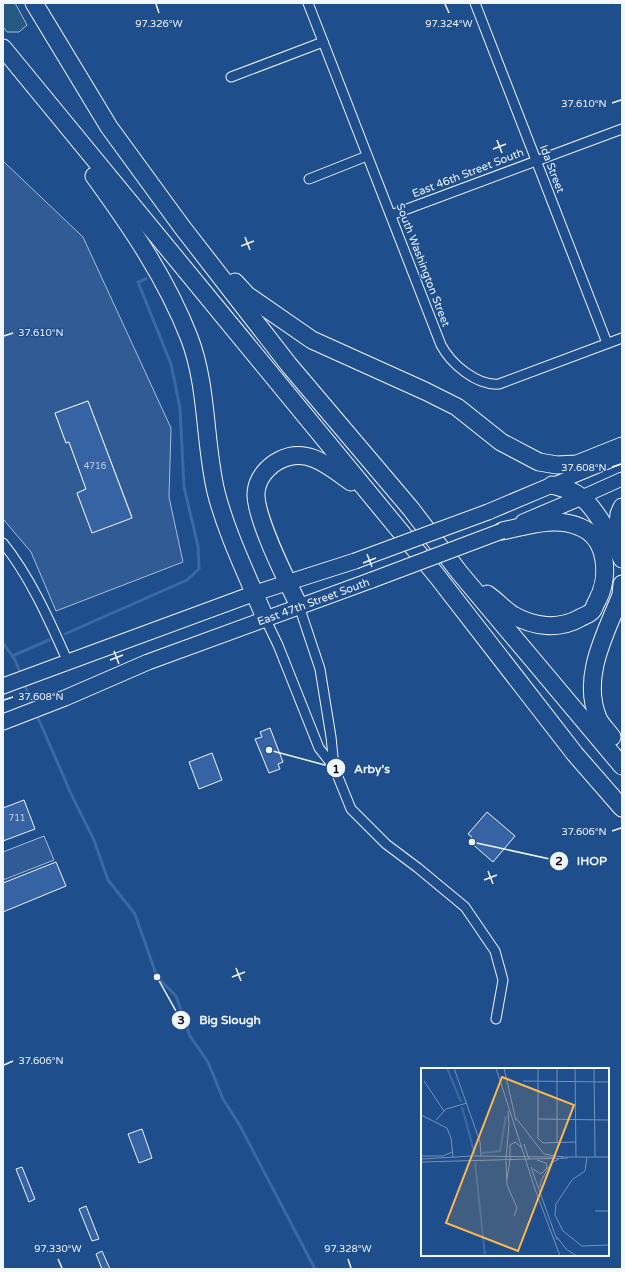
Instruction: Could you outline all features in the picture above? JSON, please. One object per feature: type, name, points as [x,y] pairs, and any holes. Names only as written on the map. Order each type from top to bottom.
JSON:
[{"type":"highway","points":[[34,3],[109,127],[182,227],[288,365],[411,509],[459,572],[622,766]]},
{"type":"highway","points":[[3,48],[437,576],[575,754],[622,808]]},
{"type":"highway","points":[[3,48],[125,218],[154,264],[169,292],[189,338],[202,387],[216,492],[242,564],[265,618]]},
{"type":"highway","points":[[182,227],[247,295],[312,340],[457,407],[501,442],[539,462],[557,465],[577,464],[622,446]]},
{"type":"highway","points":[[299,606],[268,536],[260,513],[256,492],[262,476],[270,465],[285,457],[304,455],[320,460],[370,496]]},
{"type":"highway","points":[[552,485],[582,497],[616,544],[622,559]]},
{"type":"highway","points":[[616,544],[619,514],[622,507]]},
{"type":"highway","points":[[459,572],[514,615],[540,625],[560,626],[574,621],[591,612],[604,583],[604,560],[601,548],[592,536],[580,527],[554,522],[543,522],[502,531]]},
{"type":"highway","points":[[622,584],[621,595],[596,660],[592,676],[592,696],[598,719],[622,750]]},
{"type":"main road","points":[[3,686],[255,593],[356,561],[488,512],[622,456]]},
{"type":"main road","name":"East 47th Street South","points":[[6,721],[148,662],[502,531],[622,479]]},
{"type":"street","name":"South Washington Street","points":[[308,3],[445,352],[462,368],[483,382],[499,384],[622,338]]},
{"type":"street","name":"Ida Street","points":[[475,3],[607,343]]},
{"type":"street","points":[[231,77],[323,42]]},
{"type":"street","name":"East 46th Street South","points":[[391,215],[622,129]]},
{"type":"street","points":[[309,179],[367,156]]},
{"type":"street","points":[[3,543],[15,558],[53,628],[68,662]]},
{"type":"street","points":[[299,606],[320,669],[331,737],[334,768]]},
{"type":"street","points":[[265,618],[278,645],[319,748],[334,768],[352,809],[386,844],[465,907],[495,951],[503,980],[496,1019]]},
{"type":"shaded area","points":[[3,3],[15,3],[27,25],[19,32],[7,32],[3,27]]},
{"type":"shaded area","points":[[3,161],[83,237],[171,428],[169,497],[183,562],[56,611],[31,552],[3,519]],"holes":[[[88,401],[132,517],[92,532],[77,493],[86,489],[69,442],[66,443],[55,413]]]},
{"type":"shaded area","points":[[44,836],[54,860],[3,880],[3,852]]},
{"type":"building","points":[[88,401],[132,518],[92,533],[77,493],[86,489],[69,442],[66,443],[55,413]]},
{"type":"building","points":[[270,728],[283,762],[278,764],[280,769],[269,773],[255,739],[262,737],[260,732]]},
{"type":"building","points":[[212,753],[222,780],[199,789],[189,762]]},
{"type":"building","points":[[24,800],[35,829],[3,841],[3,808]]},
{"type":"building","points":[[487,812],[515,836],[493,862],[469,841],[472,837],[468,834]]},
{"type":"building","points":[[56,862],[66,886],[3,912],[3,883]]},
{"type":"building","points":[[142,1129],[152,1158],[139,1163],[128,1134]]},
{"type":"building","points":[[22,1167],[35,1199],[29,1202],[16,1169]]},
{"type":"building","points":[[86,1206],[99,1239],[92,1241],[79,1209]]},
{"type":"building","points":[[102,1251],[110,1269],[102,1269],[96,1254]]},
{"type":"waterway","points":[[65,634],[187,580],[199,569],[198,546],[184,487],[180,408],[171,364],[138,282],[146,279]]},
{"type":"waterway","points":[[12,656],[49,640]]},
{"type":"waterway","points":[[3,643],[15,660],[21,674]]},
{"type":"waterway","points":[[24,683],[33,706]]},
{"type":"waterway","points":[[36,713],[72,796],[94,840],[108,880],[135,914],[157,977],[176,996],[190,1036],[208,1062],[223,1099],[239,1124],[315,1269]]},
{"type":"place","name":"Arby's","points":[[269,750]]},
{"type":"place","name":"IHOP","points":[[472,842]]},
{"type":"place","name":"Big Slough","points":[[157,977]]}]
